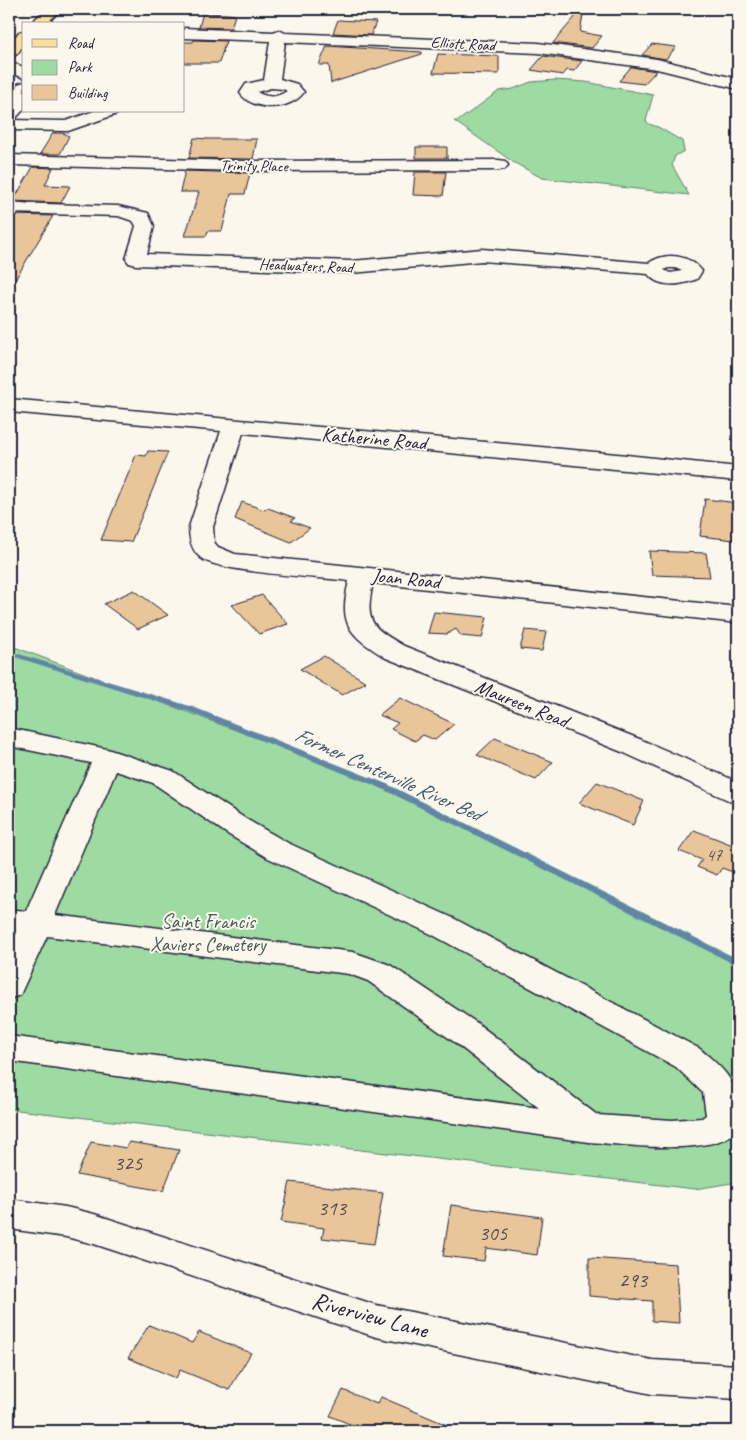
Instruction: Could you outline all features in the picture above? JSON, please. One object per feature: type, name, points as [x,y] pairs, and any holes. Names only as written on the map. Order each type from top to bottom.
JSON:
[{"type":"main road","points":[[43,22],[55,9]]},
{"type":"main road","points":[[9,53],[22,37]]},
{"type":"street","name":"Elliott Road","points":[[185,32],[538,48],[657,64],[738,84]]},
{"type":"street","points":[[271,84],[279,35]]},
{"type":"street","points":[[9,65],[22,64]]},
{"type":"street","points":[[9,65],[22,72]]},
{"type":"street","points":[[9,115],[16,108],[22,92]]},
{"type":"street","points":[[9,126],[68,126],[108,112]]},
{"type":"street","name":"Trinity Place","points":[[9,160],[243,166],[500,165]]},
{"type":"street","name":"Headwaters Road","points":[[9,208],[105,210],[135,214],[144,221],[145,226],[136,259],[352,267],[482,255],[654,268]]},
{"type":"street","name":"Katherine Road","points":[[9,405],[617,461],[738,474]]},
{"type":"street","name":"Joan Road","points":[[234,425],[201,527],[200,541],[206,550],[214,555],[235,561],[738,615]]},
{"type":"street","name":"Maureen Road","points":[[363,574],[355,604],[357,620],[370,636],[395,652],[632,746],[738,793]]},
{"type":"street","points":[[9,737],[107,758],[163,778],[276,850],[442,926],[688,1058],[718,1086],[725,1107],[723,1122],[708,1132],[672,1134],[589,1128],[9,1049]]},
{"type":"street","points":[[9,987],[23,921],[107,758]]},
{"type":"street","points":[[23,921],[353,963],[379,973],[465,1032],[589,1128]]},
{"type":"street","name":"Riverview Lane","points":[[9,1214],[66,1222],[94,1229],[376,1321],[652,1377],[738,1382]]},
{"type":"green space","points":[[555,80],[586,82],[653,95],[646,121],[682,141],[684,151],[675,156],[672,165],[689,195],[542,178],[513,162],[454,121],[458,121],[499,91],[513,89],[531,82]]},
{"type":"green space","name":"Saint Francis Xaviers Cemetery","points":[[9,645],[355,775],[738,961],[738,1182],[695,1189],[9,1109]]},
{"type":"building","points":[[584,9],[580,32],[602,36],[592,48],[553,43]]},
{"type":"building","points":[[203,13],[235,15],[231,28],[199,27]]},
{"type":"building","points":[[338,20],[376,22],[371,35],[333,33]]},
{"type":"building","points":[[194,40],[226,41],[219,63],[185,63],[185,42],[193,42]]},
{"type":"building","points":[[652,44],[676,47],[666,59],[642,55]]},
{"type":"building","points":[[327,46],[422,52],[422,54],[331,83],[329,65],[319,65]]},
{"type":"building","points":[[438,54],[499,56],[499,74],[433,73]]},
{"type":"building","points":[[543,56],[582,61],[574,71],[567,70],[563,75],[531,70]]},
{"type":"building","points":[[631,67],[656,71],[644,84],[619,81]]},
{"type":"building","points":[[53,133],[63,133],[69,136],[60,154],[40,154]]},
{"type":"building","points":[[194,138],[257,139],[253,159],[189,158]]},
{"type":"building","points":[[416,147],[447,147],[447,158],[416,158]]},
{"type":"building","points":[[33,167],[53,168],[45,185],[70,186],[61,203],[13,201]]},
{"type":"building","points":[[185,171],[250,173],[245,194],[231,194],[222,231],[208,231],[206,236],[185,236],[199,192],[180,192]]},
{"type":"building","points":[[415,172],[446,172],[443,196],[413,195]]},
{"type":"building","points":[[9,215],[53,216],[9,290]]},
{"type":"building","points":[[148,451],[168,452],[131,542],[101,540],[136,455],[146,456]]},
{"type":"building","points":[[705,499],[738,503],[734,540],[700,536]]},
{"type":"building","points":[[242,502],[264,510],[268,508],[295,518],[291,521],[310,528],[291,542],[235,519]]},
{"type":"building","points":[[649,551],[706,553],[710,577],[652,575]]},
{"type":"building","points":[[134,590],[168,615],[138,629],[104,604]]},
{"type":"building","points":[[262,595],[288,624],[259,634],[232,605]]},
{"type":"building","points":[[434,612],[487,617],[482,638],[461,636],[456,629],[447,634],[428,633]]},
{"type":"building","points":[[525,630],[546,632],[542,651],[520,649]]},
{"type":"building","points":[[324,656],[366,682],[342,695],[300,669]]},
{"type":"building","points":[[400,698],[454,724],[435,740],[423,735],[415,741],[391,729],[398,723],[379,715]]},
{"type":"building","points":[[495,738],[553,762],[536,780],[477,755]]},
{"type":"building","points":[[597,782],[644,801],[633,825],[579,803]]},
{"type":"building","points":[[694,830],[738,847],[738,874],[722,868],[717,875],[697,867],[702,860],[679,851]]},
{"type":"building","points":[[91,1142],[126,1148],[129,1142],[179,1150],[163,1191],[77,1175]]},
{"type":"building","points":[[290,1182],[383,1193],[374,1244],[322,1238],[324,1228],[281,1222]]},
{"type":"building","points":[[451,1205],[542,1217],[537,1255],[486,1248],[484,1261],[443,1256]]},
{"type":"building","points":[[589,1258],[676,1264],[679,1323],[652,1321],[652,1301],[589,1296]]},
{"type":"building","points":[[149,1325],[192,1343],[199,1332],[251,1353],[229,1390],[180,1370],[176,1378],[128,1358]]},
{"type":"building","points":[[343,1390],[377,1404],[381,1397],[461,1431],[367,1431],[330,1416]]},
{"type":"waterway","name":"Former Centerville River Bed","points":[[9,653],[190,709],[384,786],[738,963]]}]
